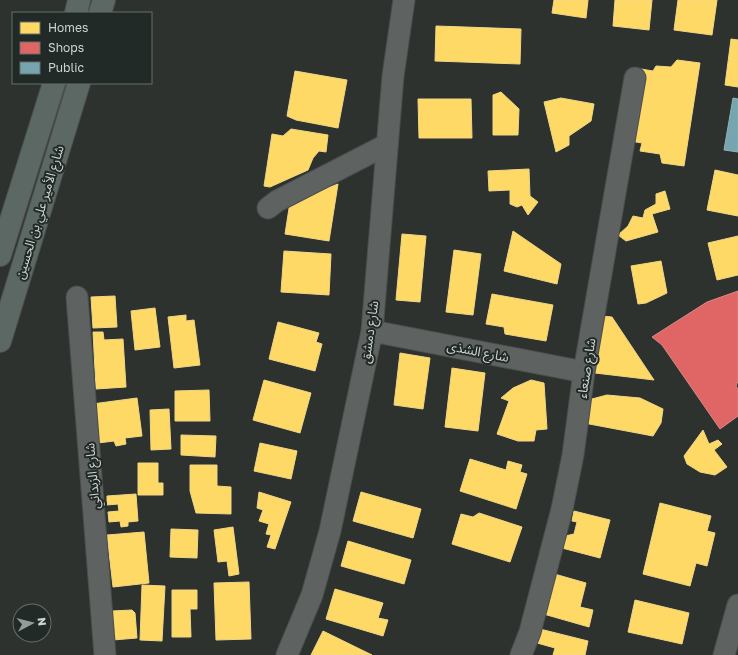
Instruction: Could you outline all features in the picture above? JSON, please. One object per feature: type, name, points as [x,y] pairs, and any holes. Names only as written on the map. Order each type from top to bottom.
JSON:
[{"type":"main road","points":[[76,12],[80,0]]},
{"type":"main road","points":[[100,12],[104,0]]},
{"type":"main road","name":"شارع الأمير علي بن الحسين","points":[[0,255],[54,84]]},
{"type":"main road","name":"شارع الأمير علي بن الحسين","points":[[0,341],[79,84]]},
{"type":"street","name":"شارع دمشق","points":[[287,655],[312,595],[330,531],[372,331],[386,145],[393,76],[404,0]]},
{"type":"street","name":"شارع صنعاء","points":[[521,655],[530,632],[562,509],[573,455],[584,372],[635,78]]},
{"type":"street","points":[[268,208],[277,201],[386,145]]},
{"type":"street","name":"شارع الزبداني","points":[[77,297],[101,582],[105,655]]},
{"type":"street","name":"شارع الشذى","points":[[372,331],[584,372]]},
{"type":"street","points":[[724,655],[734,632],[738,605]]},
{"type":"building: Homes","points":[[554,0],[588,0],[586,18],[552,13]]},
{"type":"building: Homes","points":[[615,0],[652,0],[649,30],[613,26]]},
{"type":"building: Homes","points":[[678,0],[717,0],[712,35],[674,30]]},
{"type":"building: Homes","points":[[436,26],[521,29],[520,64],[435,61]]},
{"type":"building: Homes","points":[[731,39],[738,40],[738,87],[725,85]]},
{"type":"building: Homes","points":[[677,60],[700,63],[684,166],[662,163],[660,154],[640,151],[642,143],[630,141],[641,69],[653,71],[656,66],[671,67]]},
{"type":"building: Homes","points":[[295,71],[347,80],[338,128],[296,120],[287,116]]},
{"type":"building: Homes","points":[[501,92],[519,109],[518,135],[493,135],[493,95]]},
{"type":"building: Homes","points":[[561,98],[594,104],[591,121],[569,136],[569,145],[556,152],[544,102]]},
{"type":"building: Homes","points":[[418,99],[471,99],[472,138],[419,138]]},
{"type":"building: Homes","points":[[291,129],[328,135],[326,152],[319,151],[313,158],[308,170],[270,187],[264,186],[272,134],[283,136]]},
{"type":"building: Homes","points":[[529,169],[530,196],[538,202],[528,215],[522,205],[517,207],[510,204],[510,190],[489,191],[488,171]]},
{"type":"building: Homes","points":[[715,170],[738,175],[738,216],[707,210]]},
{"type":"building: Homes","points":[[338,184],[329,241],[285,234],[290,202]]},
{"type":"building: Homes","points":[[665,191],[670,209],[652,214],[658,232],[626,241],[618,235],[628,226],[633,216],[643,218],[645,210],[656,204],[656,194]]},
{"type":"building: Homes","points":[[513,231],[561,264],[557,284],[504,271]]},
{"type":"building: Homes","points":[[402,234],[426,236],[420,302],[396,300]]},
{"type":"building: Homes","points":[[738,236],[738,275],[717,280],[708,243]]},
{"type":"building: Homes","points":[[454,250],[481,254],[473,315],[446,312]]},
{"type":"building: Homes","points":[[284,251],[331,254],[329,295],[281,292]]},
{"type":"building: Homes","points":[[661,261],[667,293],[646,303],[638,304],[631,266]]},
{"type":"building: Homes","points":[[492,294],[553,305],[546,341],[505,334],[504,327],[486,324]]},
{"type":"building: Homes","points":[[115,296],[117,327],[93,328],[91,297]]},
{"type":"building: Homes","points":[[155,308],[160,347],[135,350],[131,311]]},
{"type":"building: Homes","points":[[186,315],[186,321],[194,320],[200,365],[174,368],[168,317]]},
{"type":"building: Homes","points":[[601,316],[612,317],[654,380],[595,373]]},
{"type":"building: Homes","points":[[278,322],[319,333],[316,342],[322,344],[315,371],[269,359]]},
{"type":"building: Homes","points":[[93,332],[103,332],[104,340],[123,339],[126,387],[96,389]]},
{"type":"building: Homes","points":[[400,353],[430,358],[423,409],[394,405]]},
{"type":"building: Homes","points":[[452,368],[485,373],[478,431],[445,427]]},
{"type":"building: Homes","points":[[264,380],[311,393],[300,433],[253,420]]},
{"type":"building: Homes","points":[[531,380],[544,383],[547,429],[536,430],[534,441],[518,441],[497,434],[509,401],[501,398],[513,388]]},
{"type":"building: Homes","points":[[209,390],[210,421],[175,421],[175,391]]},
{"type":"building: Homes","points":[[607,395],[640,398],[663,409],[661,423],[653,436],[584,423],[588,400]]},
{"type":"building: Homes","points":[[137,398],[142,436],[125,438],[126,444],[116,446],[114,441],[98,443],[92,404]]},
{"type":"building: Homes","points":[[169,409],[171,449],[151,450],[150,410]]},
{"type":"building: Homes","points":[[703,430],[709,444],[718,440],[722,444],[714,450],[727,467],[715,475],[700,472],[687,464],[684,456]]},
{"type":"building: Homes","points":[[181,435],[216,436],[215,457],[181,455]]},
{"type":"building: Homes","points":[[260,443],[297,451],[291,479],[254,471]]},
{"type":"building: Homes","points":[[470,459],[506,470],[508,461],[522,465],[520,472],[527,474],[516,509],[460,491]]},
{"type":"building: Homes","points":[[138,463],[158,463],[158,483],[163,483],[163,495],[138,495]]},
{"type":"building: Homes","points":[[190,465],[217,465],[217,486],[231,487],[231,514],[196,513],[190,491]]},
{"type":"building: Homes","points":[[259,492],[291,502],[275,549],[267,547],[271,535],[266,534],[269,524],[259,521],[263,510],[257,508]]},
{"type":"building: Homes","points":[[361,492],[421,509],[413,538],[353,521]]},
{"type":"building: Homes","points":[[136,494],[138,521],[128,522],[128,526],[121,527],[120,521],[109,522],[108,512],[119,511],[118,504],[107,505],[107,496]]},
{"type":"building: Homes","points":[[660,503],[711,516],[707,531],[715,533],[707,566],[696,563],[690,586],[643,574]]},
{"type":"building: Homes","points":[[574,511],[610,520],[600,558],[562,548],[565,536],[574,534],[577,522],[572,521]]},
{"type":"building: Homes","points":[[479,513],[522,527],[510,562],[452,544],[461,514],[473,517]]},
{"type":"building: Homes","points":[[233,527],[239,574],[229,576],[227,561],[218,562],[214,530]]},
{"type":"building: Homes","points":[[171,529],[198,530],[197,558],[170,557]]},
{"type":"building: Homes","points":[[144,532],[149,583],[113,587],[107,535]]},
{"type":"building: Homes","points":[[348,541],[411,560],[404,584],[341,566]]},
{"type":"building: Homes","points":[[551,573],[586,583],[580,607],[593,610],[589,627],[540,613]]},
{"type":"building: Homes","points":[[249,582],[251,639],[216,640],[214,583]]},
{"type":"building: Homes","points":[[142,585],[165,586],[162,641],[140,640]]},
{"type":"building: Homes","points":[[335,589],[383,603],[378,618],[388,620],[383,636],[326,619]]},
{"type":"building: Homes","points":[[172,590],[197,590],[197,609],[190,609],[191,637],[172,637]]},
{"type":"building: Homes","points":[[635,600],[689,613],[682,644],[628,632]]},
{"type":"building: Homes","points":[[132,610],[135,613],[137,638],[113,640],[112,611]]},
{"type":"building: Homes","points":[[540,629],[588,641],[585,655],[553,655],[555,648],[537,643]]},
{"type":"building: Homes","points":[[323,631],[372,655],[311,655]]},
{"type":"building: Shops","points":[[738,291],[738,381],[736,386],[738,389],[738,416],[720,429],[662,345],[652,337],[707,302]]},
{"type":"building: Public","points":[[733,98],[738,99],[738,152],[724,150]]}]
